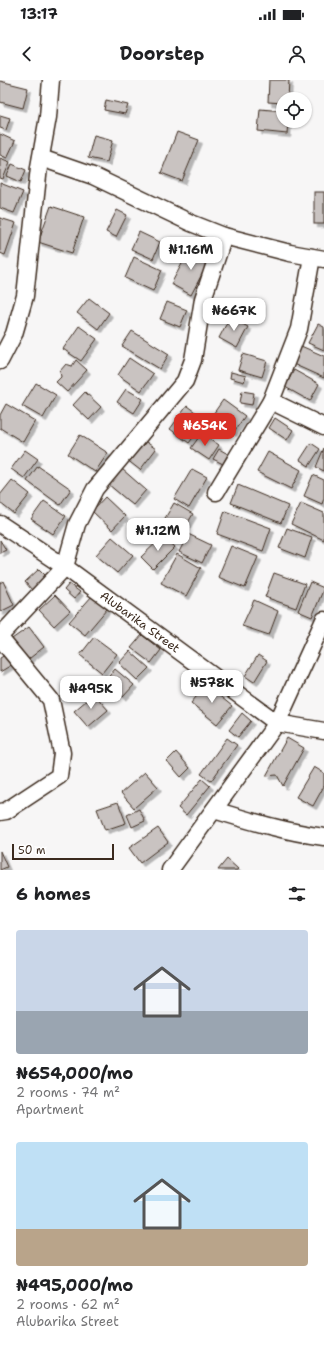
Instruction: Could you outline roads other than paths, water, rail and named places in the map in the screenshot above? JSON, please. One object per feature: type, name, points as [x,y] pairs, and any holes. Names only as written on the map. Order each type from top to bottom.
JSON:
[{"type":"street","points":[[0,361],[14,334],[24,296],[41,158],[48,117],[51,80]]},
{"type":"street","points":[[41,158],[93,176],[191,223],[224,236],[290,253],[318,258],[299,329],[272,401],[216,492]]},
{"type":"street","points":[[0,812],[6,810],[59,776],[62,753],[51,700],[0,637],[65,567],[77,524],[95,489],[185,381],[193,360],[203,299],[224,236]]},
{"type":"street","points":[[272,401],[324,427]]},
{"type":"street","name":"Alubarika Street","points":[[0,524],[65,567],[277,724]]},
{"type":"street","points":[[170,870],[277,724],[324,620]]},
{"type":"street","points":[[277,724],[324,731]]},
{"type":"street","points":[[214,810],[263,825],[305,835],[324,837]]}]
